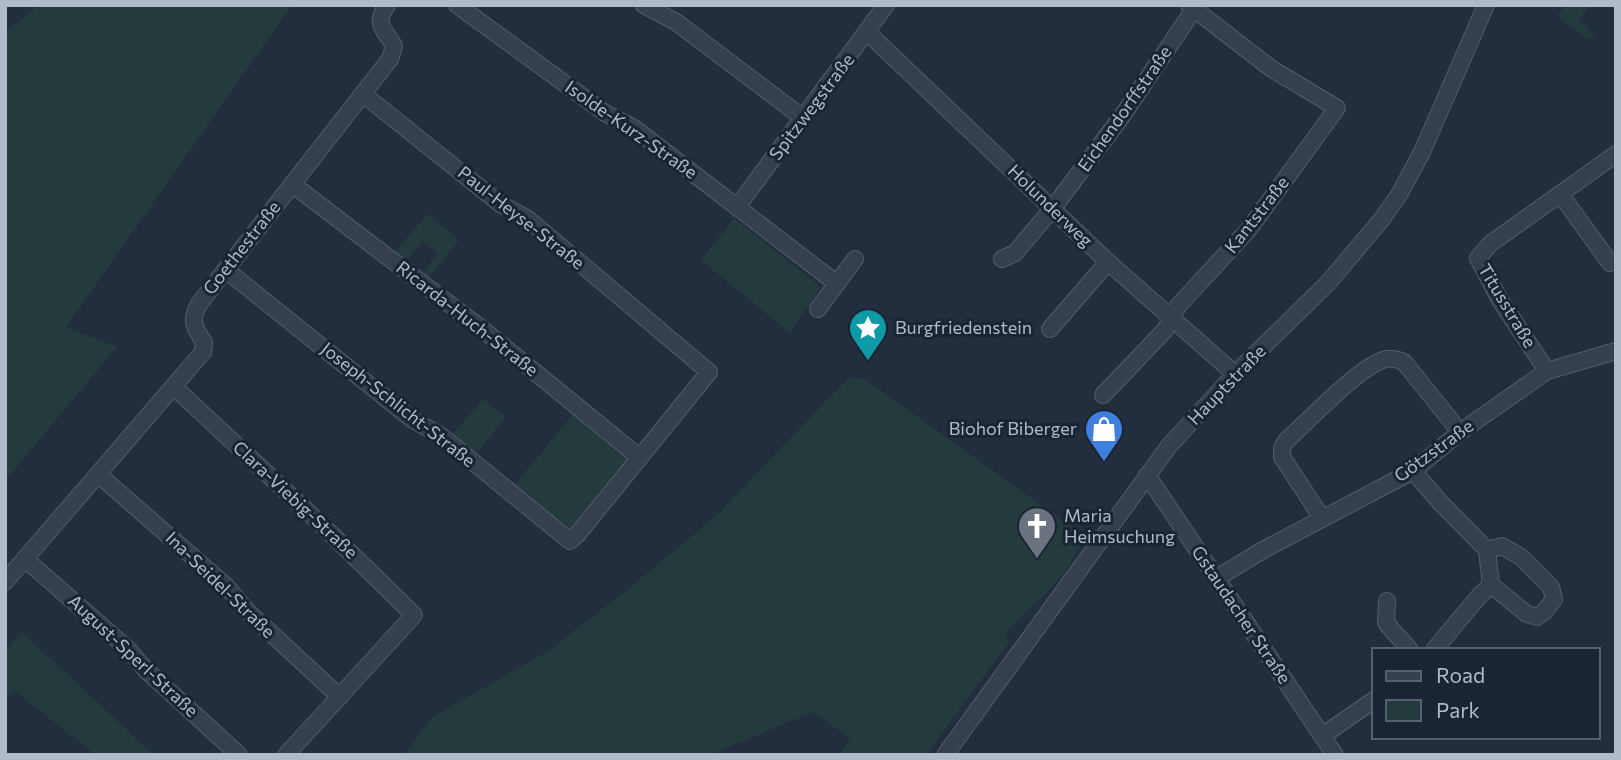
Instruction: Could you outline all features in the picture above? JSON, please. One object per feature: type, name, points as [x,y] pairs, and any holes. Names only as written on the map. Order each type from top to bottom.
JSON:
[{"type":"street","name":"Goethestraße","points":[[5,582],[203,352],[204,342],[194,328],[195,311],[393,53],[391,41],[380,24],[387,5]]},
{"type":"street","name":"Isolde-Kurz-Straße","points":[[457,5],[605,113],[634,128],[836,283]]},
{"type":"street","points":[[644,5],[676,22],[803,118]]},
{"type":"street","name":"Spitzwegstraße","points":[[737,207],[886,5]]},
{"type":"street","name":"Hauptstraße","points":[[945,755],[1147,475],[1195,416],[1338,272],[1388,210],[1422,152],[1486,5]]},
{"type":"street","name":"Kantstraße","points":[[1103,395],[1165,330],[1178,306],[1249,229],[1337,108],[1272,69],[1192,7]]},
{"type":"street","name":"Eichendorffstraße","points":[[1002,259],[1015,253],[1053,208],[1125,112],[1192,7]]},
{"type":"street","name":"Holunderweg","points":[[867,33],[1108,262],[1235,374]]},
{"type":"street","name":"Paul-Heyse-Straße","points":[[363,94],[499,203],[528,219],[709,372],[639,457]]},
{"type":"street","name":"Titusstraße","points":[[1547,371],[1500,300],[1478,258],[1490,244],[1616,154]]},
{"type":"street","name":"Ricarda-Huch-Straße","points":[[292,184],[482,329],[639,457]]},
{"type":"street","points":[[1562,195],[1610,263]]},
{"type":"street","points":[[818,309],[855,259]]},
{"type":"street","points":[[1050,329],[1108,262]]},
{"type":"street","name":"Joseph-Schlicht-Straße","points":[[226,270],[412,420],[440,435],[570,541],[639,457]]},
{"type":"street","name":"Götzstraße","points":[[1217,578],[1322,518],[1413,471],[1460,432],[1547,371],[1616,351]]},
{"type":"street","points":[[1322,518],[1282,457],[1282,448],[1286,441],[1371,366],[1384,359],[1404,362],[1460,432]]},
{"type":"street","name":"Clara-Viebig-Straße","points":[[174,387],[414,615],[340,697]]},
{"type":"street","points":[[1413,471],[1487,550],[1491,586],[1527,614],[1536,617],[1544,612],[1554,599],[1551,587],[1521,557],[1502,546],[1487,550]]},
{"type":"street","name":"Ina-Seidel-Straße","points":[[99,475],[226,586],[247,611],[340,697]]},
{"type":"street","name":"Gstaudacher Straße","points":[[1147,475],[1335,755]]},
{"type":"street","name":"August-Sperl-Straße","points":[[25,559],[128,649],[146,670],[239,755]]},
{"type":"street","points":[[1436,648],[1480,595],[1491,586]]},
{"type":"street","points":[[1387,601],[1386,623],[1408,648]]},
{"type":"street","points":[[286,755],[340,697]]},
{"type":"street","points":[[1322,736],[1372,701]]},
{"type":"green space","points":[[38,5],[292,5],[66,327],[117,347],[5,481],[5,33]]},
{"type":"green space","points":[[1566,5],[1592,5],[1579,19],[1595,35],[1589,40],[1557,16]]},
{"type":"green space","points":[[427,214],[459,240],[428,278],[422,274],[438,253],[423,241],[406,261],[395,252]]},
{"type":"green space","points":[[734,218],[821,287],[790,333],[701,260]]},
{"type":"green space","points":[[849,377],[866,380],[1076,530],[1079,538],[1071,563],[1005,634],[1009,642],[926,755],[840,755],[850,738],[813,712],[709,755],[404,755],[431,718],[548,651],[716,516]]},
{"type":"green space","points":[[483,399],[506,417],[474,456],[452,435]]},
{"type":"green space","points":[[574,413],[627,455],[629,460],[569,532],[513,487]]},
{"type":"green space","points":[[22,632],[154,755],[90,755],[92,752],[14,690],[5,700],[5,651]]},
{"type":"place","name":"Burgfriedenstein","points":[[868,362]]},
{"type":"place","name":"Biohof Biberger","points":[[1104,463]]},
{"type":"place","name":"Maria Heimsuchung","points":[[1037,560]]}]
